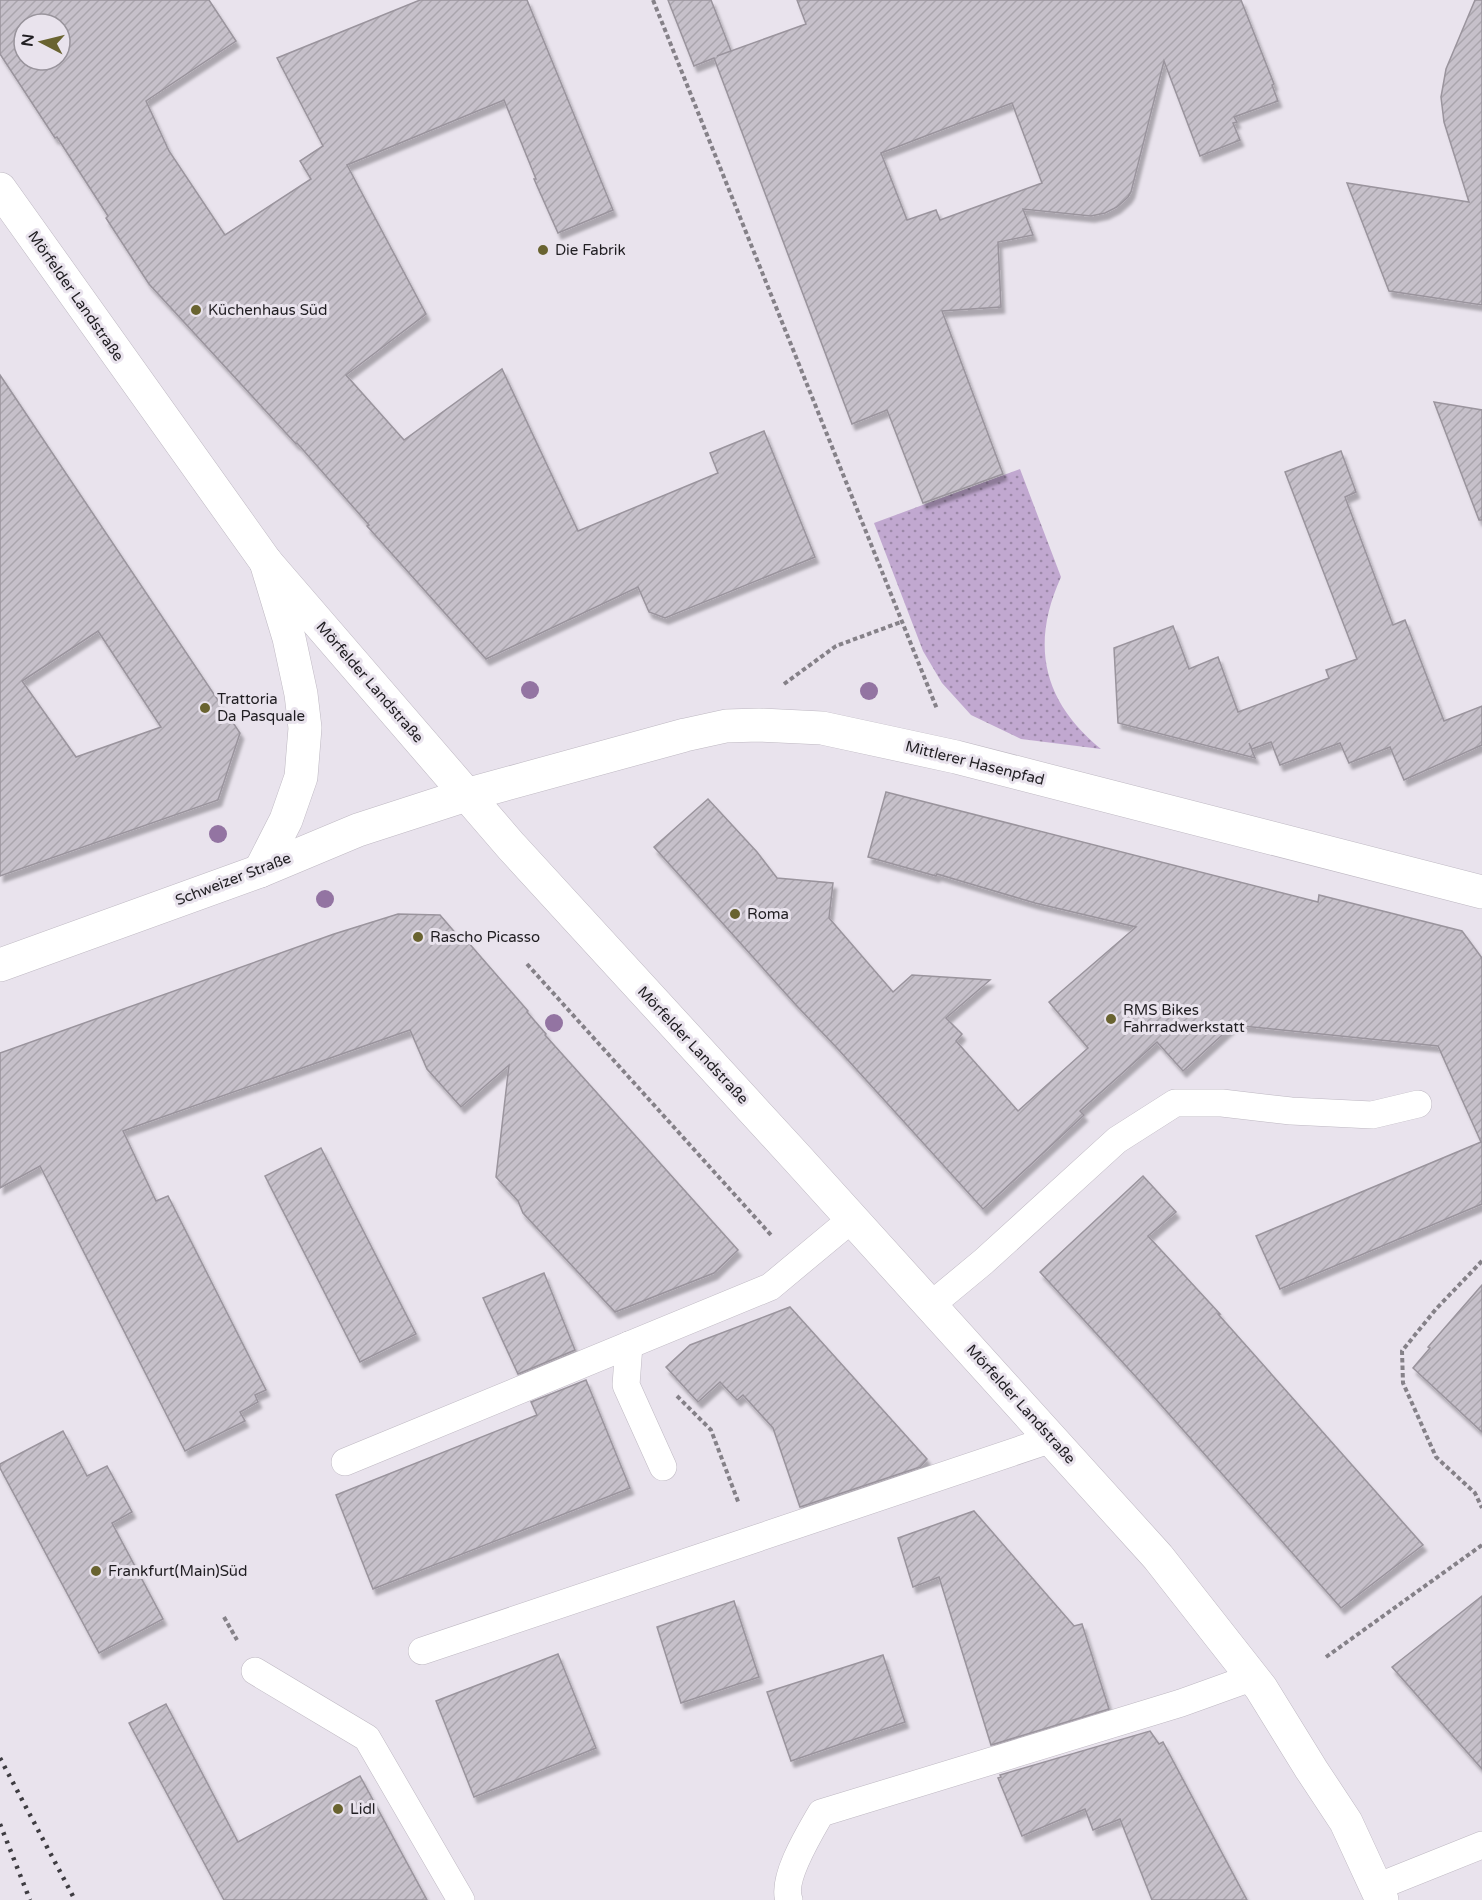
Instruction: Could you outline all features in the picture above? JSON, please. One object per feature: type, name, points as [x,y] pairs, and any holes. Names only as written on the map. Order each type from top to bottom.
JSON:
[{"type":"main road","name":"Mörfelder Landstraße","points":[[0,189],[266,562],[466,795],[583,926],[852,1218],[1158,1557],[1261,1688],[1346,1822],[1380,1894]]},
{"type":"main road","points":[[260,871],[286,820],[301,777],[305,728],[301,694],[289,638],[266,562]]},
{"type":"main road","name":"Mittlerer Hasenpfad","points":[[466,795],[685,735],[726,726],[822,728],[956,757],[1482,892]]},
{"type":"main road","name":"Schweizer Straße","points":[[0,965],[260,871],[357,830],[466,795]]},
{"type":"lane","points":[[931,1305],[983,1262],[1117,1140],[1175,1103],[1222,1103],[1291,1111],[1372,1115],[1418,1104]]},
{"type":"lane","points":[[345,1462],[770,1287],[852,1218]]},
{"type":"lane","points":[[629,1345],[626,1385],[663,1467]]},
{"type":"lane","points":[[422,1651],[1052,1439]]},
{"type":"lane","points":[[255,1671],[367,1738],[461,1900]]},
{"type":"lane","points":[[789,1900],[786,1893],[800,1849],[821,1813],[1181,1703],[1245,1680],[1250,1674]]},
{"type":"lane","points":[[1380,1894],[1482,1845]]},
{"type":"path","points":[[653,0],[956,757]]},
{"type":"path","points":[[836,646],[901,622]]},
{"type":"path","points":[[527,964],[797,1264]]},
{"type":"path","points":[[1482,1261],[1436,1309],[1402,1351],[1403,1383],[1436,1457],[1475,1493],[1482,1508]]},
{"type":"path","points":[[673,1392],[711,1430],[752,1540]]},
{"type":"path","points":[[1326,1657],[1482,1545]]},
{"type":"shaded area","points":[[1020,469],[1061,577],[1051,602],[1046,626],[1045,649],[1048,671],[1055,692],[1066,712],[1081,731],[1101,749],[1021,739],[971,715],[942,683],[923,651],[874,523]]},
{"type":"building","points":[[0,0],[209,0],[236,41],[146,101],[169,151],[225,235],[311,179],[300,161],[323,146],[277,58],[420,0],[527,0],[613,210],[558,233],[534,179],[536,179],[504,100],[347,165],[426,314],[346,375],[404,440],[502,369],[578,531],[718,473],[710,453],[764,431],[815,557],[665,618],[649,612],[638,587],[486,659],[367,526],[369,525],[297,443],[149,284],[106,218],[108,216],[57,137],[55,138],[0,54]]},
{"type":"building","points":[[668,0],[711,0],[731,51],[806,24],[797,0],[1241,0],[1274,84],[1272,85],[1278,101],[1234,117],[1237,122],[1233,123],[1240,140],[1200,156],[1164,61],[1128,197],[1117,207],[1091,216],[1023,209],[1033,235],[998,242],[1001,307],[942,311],[1003,474],[923,503],[887,410],[852,424],[714,58],[694,66]],"holes":[[[1012,103],[1042,183],[940,220],[936,210],[907,220],[881,153]]]},
{"type":"building","points":[[1475,0],[1482,0],[1482,305],[1389,291],[1347,183],[1469,202],[1444,122],[1441,97],[1446,69]]},
{"type":"building","points":[[0,375],[240,733],[218,800],[0,876]],"holes":[[[98,631],[161,727],[76,757],[22,681]]]},
{"type":"building","points":[[1434,402],[1482,410],[1482,520],[1479,520]]},
{"type":"building","points":[[1341,451],[1356,492],[1345,497],[1393,625],[1405,620],[1444,721],[1482,706],[1482,745],[1404,780],[1390,747],[1349,763],[1340,743],[1280,765],[1271,742],[1252,749],[1249,743],[1255,758],[1118,723],[1114,648],[1173,626],[1189,669],[1218,657],[1238,712],[1329,678],[1326,670],[1357,659],[1285,472]]},
{"type":"building","points":[[886,792],[1318,902],[1319,895],[1462,931],[1482,958],[1482,1204],[1280,1289],[1256,1236],[1481,1142],[1438,1046],[1233,1025],[1183,1071],[1157,1042],[1080,1111],[1084,1115],[983,1209],[654,847],[708,799],[757,852],[777,878],[833,883],[829,918],[893,992],[912,975],[990,980],[946,1018],[962,1034],[956,1041],[1018,1111],[1088,1048],[1049,1002],[1136,927],[1035,903],[937,874],[936,876],[868,857]]},
{"type":"building","points":[[398,914],[440,915],[464,943],[467,941],[528,1011],[545,1035],[738,1250],[714,1273],[615,1312],[523,1213],[518,1201],[496,1177],[509,1065],[461,1107],[427,1069],[410,1030],[134,1127],[123,1131],[156,1201],[168,1196],[266,1390],[255,1395],[258,1402],[240,1412],[245,1421],[185,1451],[40,1166],[0,1188],[0,1053],[334,934]]},
{"type":"building","points":[[321,1148],[416,1334],[360,1362],[265,1176]]},
{"type":"building","points":[[1143,1176],[1176,1212],[1148,1236],[1220,1314],[1218,1314],[1423,1545],[1341,1608],[1040,1272]]},
{"type":"building","points":[[544,1273],[575,1350],[518,1374],[483,1298]]},
{"type":"building","points":[[1482,1285],[1482,1432],[1413,1368],[1430,1348],[1428,1347]]},
{"type":"building","points":[[790,1307],[927,1459],[920,1467],[800,1507],[773,1428],[743,1395],[737,1400],[720,1382],[698,1402],[666,1367],[690,1345]]},
{"type":"building","points":[[586,1380],[630,1488],[373,1589],[336,1495],[537,1415],[531,1402]]},
{"type":"building","name":"Frankfurt(Main)Süd","points":[[63,1431],[87,1476],[107,1466],[132,1512],[112,1523],[163,1619],[99,1653],[0,1468],[0,1464]]},
{"type":"building","points":[[974,1511],[1074,1626],[1082,1624],[1109,1709],[991,1745],[939,1577],[913,1587],[898,1538]]},
{"type":"building","points":[[1482,1596],[1482,1769],[1392,1667]]},
{"type":"building","points":[[734,1601],[759,1677],[681,1703],[657,1627]]},
{"type":"building","points":[[558,1654],[596,1748],[474,1797],[436,1701]]},
{"type":"building","points":[[883,1655],[905,1722],[791,1761],[767,1692]]},
{"type":"building","name":"Lidl","points":[[166,1704],[238,1842],[360,1776],[427,1900],[224,1900],[129,1723]]},
{"type":"building","points":[[1150,1731],[1159,1744],[1163,1742],[1247,1900],[1152,1900],[1120,1819],[1093,1830],[1085,1809],[1022,1836],[998,1778],[1001,1777],[1000,1775]]},
{"type":"railway","points":[[0,1758],[75,1900]]},
{"type":"railway","points":[[0,1824],[30,1900]]},
{"type":"place","name":"Die Fabrik","points":[[543,250]]},
{"type":"place","name":"Küchenhaus Süd","points":[[196,310]]},
{"type":"place","name":"Trattoria Da Pasquale","points":[[205,708]]},
{"type":"place","name":"Roma","points":[[735,914]]},
{"type":"place","name":"Rascho Picasso","points":[[418,937]]},
{"type":"place","name":"RMS Bikes Fahrradwerkstatt","points":[[1111,1019]]},
{"type":"place","name":"Frankfurt(Main)Süd","points":[[96,1571]]},
{"type":"place","name":"Lidl","points":[[338,1809]]}]
